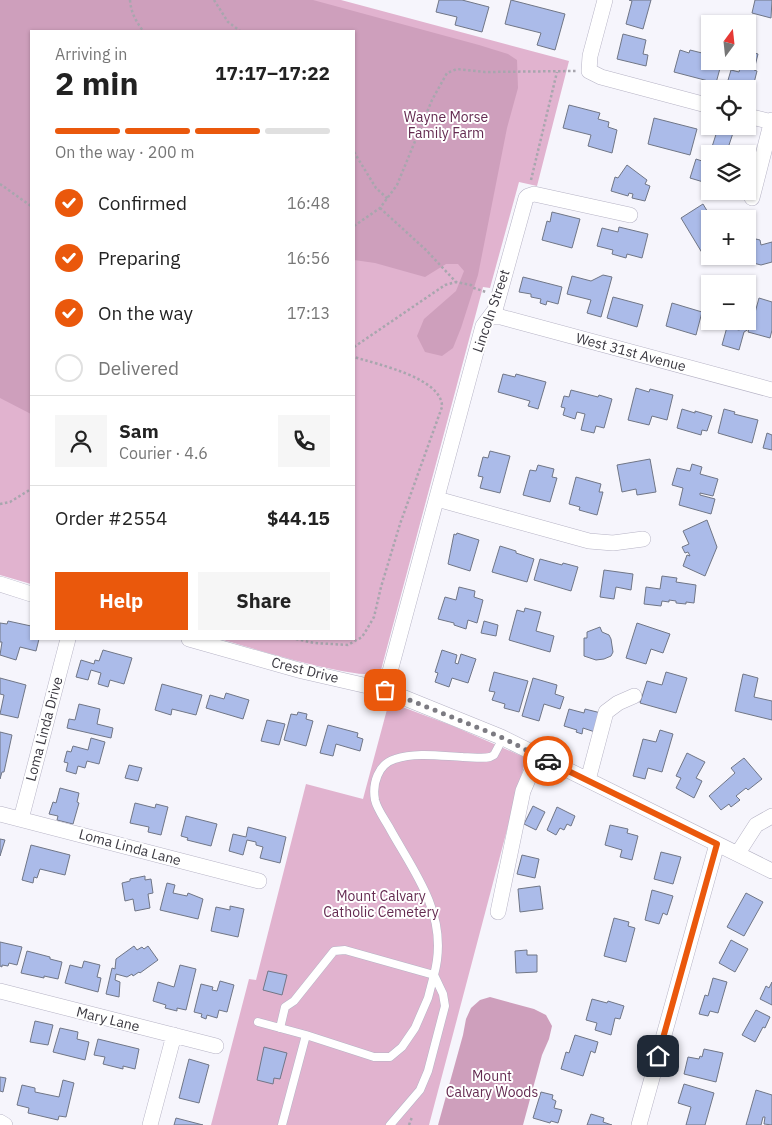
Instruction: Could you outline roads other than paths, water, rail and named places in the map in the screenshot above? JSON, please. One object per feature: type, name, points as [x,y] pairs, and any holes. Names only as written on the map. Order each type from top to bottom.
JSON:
[{"type":"street","points":[[605,0],[590,56],[590,71],[602,77],[701,104]]},
{"type":"street","points":[[756,118],[772,122],[756,183]]},
{"type":"street","name":"Lincoln Street","points":[[385,690],[483,326],[495,310],[528,196],[534,194],[630,214]]},
{"type":"street","name":"West 31st Avenue","points":[[490,317],[501,317],[772,390]]},
{"type":"street","points":[[437,499],[594,542],[613,543],[643,539]]},
{"type":"street","points":[[0,584],[30,594]]},
{"type":"street","name":"Loma Linda Drive","points":[[21,819],[68,640]]},
{"type":"street","name":"Crest Drive","points":[[193,640],[302,671],[385,690],[503,738],[772,871]]},
{"type":"street","points":[[588,780],[606,712],[618,703],[634,696]]},
{"type":"street","points":[[498,912],[523,791],[538,756]]},
{"type":"street","name":"Loma Linda Lane","points":[[0,814],[259,881]]},
{"type":"street","points":[[738,853],[756,825],[772,816]]},
{"type":"street","points":[[639,1125],[717,844]]},
{"type":"street","name":"Mary Lane","points":[[0,991],[216,1046]]},
{"type":"street","points":[[150,1125],[174,1035]]},
{"type":"street","points":[[0,1122],[5,1125]]},
{"type":"lane","points":[[258,1022],[374,1057],[390,1057],[402,1047],[418,1022],[428,998],[439,954],[435,917],[422,885],[377,807],[374,791],[377,776],[380,770],[390,761],[406,757],[426,755],[490,757],[494,755],[503,738]]},
{"type":"lane","points":[[280,1028],[285,1007],[294,1001],[334,951],[345,950],[434,975],[443,994],[445,1006],[428,1071],[420,1090],[390,1125]]},
{"type":"lane","points":[[282,1125],[306,1035]]},
{"type":"park label","name":"Wayne Morse Family Farm","points":[[446,126]]},
{"type":"park label","name":"Mount Calvary Catholic Cemetery","points":[[381,904]]},
{"type":"park label","name":"Mount Calvary Woods","points":[[492,1084]]}]
